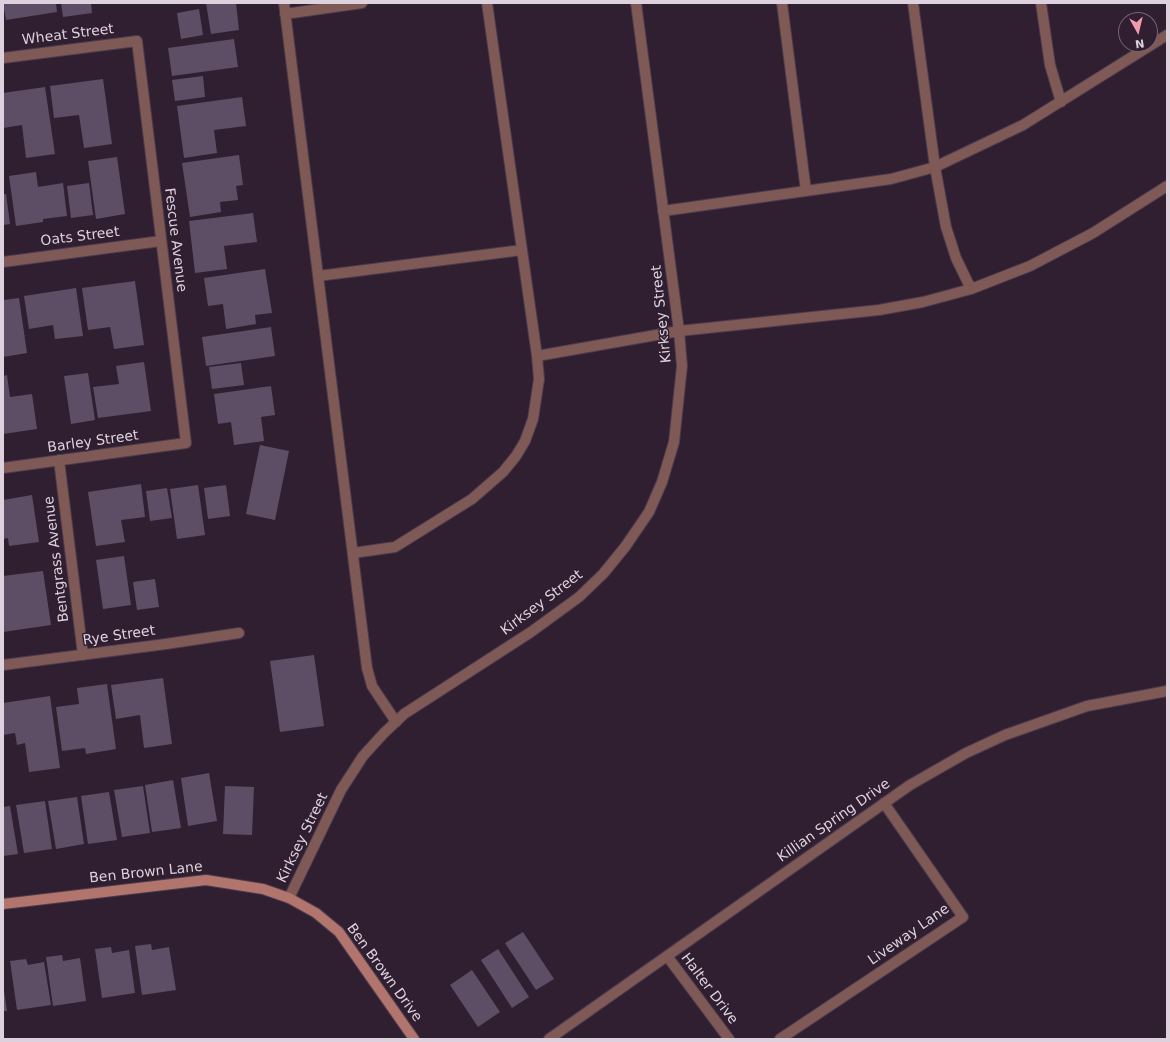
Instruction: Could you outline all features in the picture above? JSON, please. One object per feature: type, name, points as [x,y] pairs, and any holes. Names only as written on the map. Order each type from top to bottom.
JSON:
[{"type":"street","points":[[284,3],[367,668],[372,686],[396,722]]},
{"type":"street","points":[[285,14],[362,3]]},
{"type":"street","points":[[353,553],[395,547],[472,499],[503,472],[516,456],[525,441],[533,419],[539,379],[537,356],[488,3]]},
{"type":"street","name":"Kirksey Street","points":[[289,898],[341,790],[363,756],[396,722],[448,685],[531,632],[579,597],[603,574],[625,547],[649,512],[662,482],[674,442],[682,366],[680,331],[636,3]]},
{"type":"street","points":[[782,3],[806,191]]},
{"type":"street","points":[[914,3],[935,167],[946,227],[956,258],[971,288]]},
{"type":"street","points":[[1041,3],[1050,65],[1061,102]]},
{"type":"street","points":[[663,211],[891,179],[935,167],[1023,125],[1167,35]]},
{"type":"street","name":"Wheat Street","points":[[3,58],[137,41]]},
{"type":"street","name":"Fescue Avenue","points":[[137,41],[186,443]]},
{"type":"street","points":[[537,356],[680,331],[879,310],[923,302],[971,288],[1030,266],[1093,233],[1167,186]]},
{"type":"street","name":"Oats Street","points":[[3,262],[161,241]]},
{"type":"street","points":[[318,276],[522,250]]},
{"type":"street","name":"Barley Street","points":[[3,468],[186,443]]},
{"type":"street","name":"Bentgrass Avenue","points":[[59,460],[83,655]]},
{"type":"street","name":"Rye Street","points":[[3,666],[239,633]]},
{"type":"street","name":"Killian Spring Drive","points":[[549,1039],[910,785],[960,757],[1005,735],[1087,706],[1167,691]]},
{"type":"street","name":"Liveway Lane","points":[[780,1039],[962,917],[884,803]]},
{"type":"street","name":"Ben Brown Lane","points":[[3,904],[206,880],[263,889],[289,898]]},
{"type":"street","name":"Ben Brown Drive","points":[[289,898],[316,914],[339,932],[414,1039]]},
{"type":"street","name":"Halter Drive","points":[[667,956],[729,1039]]},
{"type":"building","points":[[3,3],[56,3],[57,12],[6,20]]},
{"type":"building","points":[[61,3],[91,3],[92,13],[63,17]]},
{"type":"building","points":[[206,3],[236,3],[239,30],[211,34]]},
{"type":"building","points":[[199,9],[203,35],[181,39],[177,13]]},
{"type":"building","points":[[234,39],[238,67],[172,76],[168,48]]},
{"type":"building","points":[[203,76],[205,97],[175,101],[172,80]]},
{"type":"building","points":[[103,79],[112,144],[84,148],[79,115],[54,118],[50,86]]},
{"type":"building","points":[[45,87],[55,154],[26,158],[22,125],[3,128],[3,93]]},
{"type":"building","points":[[242,97],[246,126],[214,130],[217,153],[184,158],[177,106]]},
{"type":"building","points":[[239,155],[243,185],[236,186],[238,200],[220,202],[221,212],[190,217],[182,163]]},
{"type":"building","points":[[117,157],[125,214],[96,219],[88,161]]},
{"type":"building","points":[[36,172],[38,187],[63,183],[67,216],[43,219],[43,222],[16,226],[9,176]]},
{"type":"building","points":[[89,183],[93,215],[71,218],[67,186]]},
{"type":"building","points":[[3,194],[6,194],[10,224],[3,225]]},
{"type":"building","points":[[253,213],[257,242],[224,246],[227,269],[195,273],[189,221]]},
{"type":"building","points":[[265,269],[272,313],[255,315],[256,324],[226,329],[223,304],[208,306],[204,278]]},
{"type":"building","points":[[135,281],[144,345],[114,349],[110,327],[88,330],[82,288]]},
{"type":"building","points":[[76,288],[83,336],[55,339],[53,325],[29,329],[24,296]]},
{"type":"building","points":[[19,298],[27,353],[3,357],[3,300]]},
{"type":"building","points":[[271,327],[275,356],[206,366],[202,337]]},
{"type":"building","points":[[144,362],[151,411],[98,418],[93,387],[119,384],[116,366]]},
{"type":"building","points":[[241,363],[244,385],[212,389],[209,367]]},
{"type":"building","points":[[88,373],[95,420],[71,424],[64,376]]},
{"type":"building","points":[[7,375],[10,397],[32,394],[37,429],[3,434],[3,376]]},
{"type":"building","points":[[271,386],[275,415],[261,417],[264,441],[234,445],[231,422],[218,424],[214,394]]},
{"type":"building","points":[[260,445],[289,451],[275,520],[246,514]]},
{"type":"building","points":[[141,484],[145,517],[121,520],[125,542],[96,546],[88,492]]},
{"type":"building","points":[[198,485],[205,535],[177,539],[170,489]]},
{"type":"building","points":[[226,485],[230,516],[208,519],[204,488]]},
{"type":"building","points":[[167,488],[172,518],[150,521],[146,491]]},
{"type":"building","points":[[32,495],[39,542],[9,546],[8,538],[3,539],[3,500]]},
{"type":"building","points":[[124,556],[131,605],[103,609],[96,560]]},
{"type":"building","points":[[43,571],[51,625],[3,632],[3,576]]},
{"type":"building","points":[[155,579],[159,607],[137,610],[133,582]]},
{"type":"building","points":[[314,655],[324,726],[280,732],[270,661]]},
{"type":"building","points":[[163,678],[172,744],[144,748],[140,715],[116,719],[111,685]]},
{"type":"building","points":[[107,684],[116,749],[86,754],[85,748],[62,751],[56,707],[79,704],[77,688]]},
{"type":"building","points":[[50,696],[60,768],[29,772],[25,743],[17,745],[15,733],[3,735],[3,703]]},
{"type":"building","points":[[209,773],[217,821],[188,826],[181,778]]},
{"type":"building","points":[[173,780],[181,828],[152,832],[145,785]]},
{"type":"building","points":[[143,786],[150,833],[122,837],[114,790]]},
{"type":"building","points":[[225,786],[254,787],[252,835],[223,834]]},
{"type":"building","points":[[109,792],[117,840],[88,844],[81,796]]},
{"type":"building","points":[[77,797],[84,844],[56,849],[48,801]]},
{"type":"building","points":[[45,801],[52,849],[24,853],[16,805]]},
{"type":"building","points":[[10,806],[18,854],[3,856],[3,807]]},
{"type":"building","points":[[523,932],[554,979],[536,990],[505,943]]},
{"type":"building","points":[[151,944],[152,950],[169,947],[176,990],[142,995],[135,946]]},
{"type":"building","points":[[111,947],[112,953],[129,950],[135,993],[102,998],[95,949]]},
{"type":"building","points":[[498,949],[529,997],[512,1008],[481,960]]},
{"type":"building","points":[[62,955],[63,961],[80,958],[86,1001],[53,1006],[46,957]]},
{"type":"building","points":[[26,959],[28,965],[44,962],[51,1005],[17,1010],[10,961]]},
{"type":"building","points":[[472,970],[500,1012],[478,1027],[450,985]]},
{"type":"building","points":[[4,990],[7,1011],[3,1011]]}]
